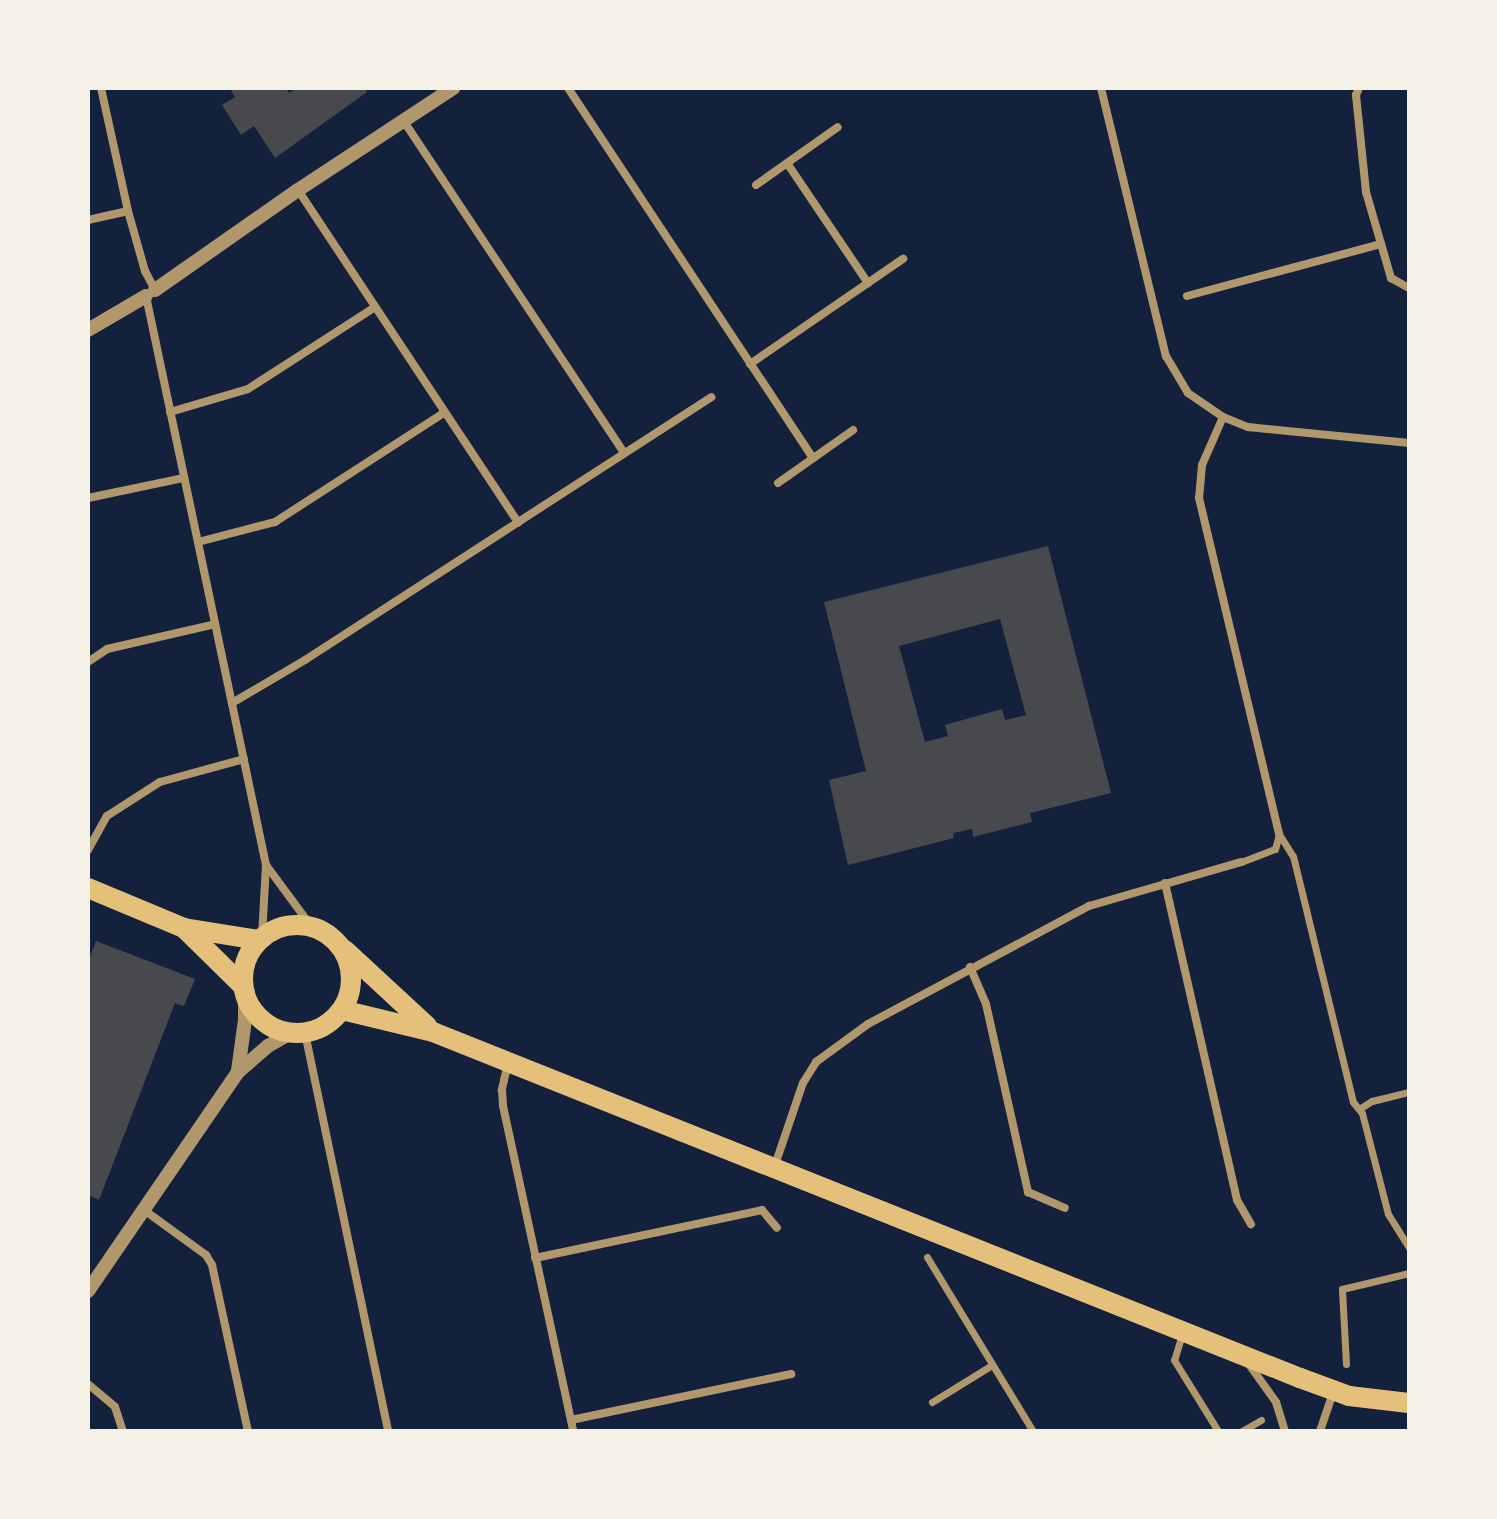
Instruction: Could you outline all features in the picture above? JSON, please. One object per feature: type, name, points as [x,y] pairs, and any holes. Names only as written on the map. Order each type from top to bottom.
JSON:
[{"type":"highway","points":[[88,888],[184,928],[261,938]]},
{"type":"highway","points":[[243,990],[250,951],[261,938],[279,927],[311,926],[328,934],[433,1032]]},
{"type":"highway","points":[[184,928],[243,990],[254,1012],[268,1025],[299,1033],[323,1027],[342,1010],[350,992],[350,964],[342,947]]},
{"type":"highway","points":[[342,1010],[433,1032],[1349,1396],[1409,1403]]},
{"type":"street","points":[[101,88],[128,211],[151,293],[170,412],[266,865],[261,938]]},
{"type":"street","points":[[88,330],[151,293],[298,190],[453,88]]},
{"type":"street","points":[[568,88],[813,458]]},
{"type":"street","points":[[1101,88],[1166,356],[1188,393],[1223,417],[1248,427],[1409,443]]},
{"type":"street","points":[[1359,88],[1356,95],[1366,192],[1391,278],[1409,288]]},
{"type":"street","points":[[403,120],[624,453]]},
{"type":"street","points":[[756,185],[838,127]]},
{"type":"street","points":[[787,163],[868,283]]},
{"type":"street","points":[[298,190],[518,523]]},
{"type":"street","points":[[88,220],[128,211]]},
{"type":"street","points":[[1187,296],[1381,244]]},
{"type":"street","points":[[750,364],[903,259]]},
{"type":"street","points":[[170,412],[248,389],[375,307]]},
{"type":"street","points":[[232,703],[711,397]]},
{"type":"street","points":[[198,542],[275,522],[445,412]]},
{"type":"street","points":[[1223,417],[1202,465],[1199,498],[1279,834],[1293,856],[1353,1102],[1359,1109],[1388,1214],[1409,1248]]},
{"type":"street","points":[[778,483],[853,430]]},
{"type":"street","points":[[88,498],[184,478]]},
{"type":"street","points":[[88,662],[107,649],[215,624]]},
{"type":"street","points":[[88,850],[107,816],[160,782],[244,759]]},
{"type":"street","points":[[773,1168],[803,1083],[816,1062],[868,1024],[1089,906],[1241,862],[1275,849],[1279,834]]},
{"type":"street","points":[[266,865],[311,926]]},
{"type":"street","points":[[1165,883],[1237,1200],[1251,1224]]},
{"type":"street","points":[[970,967],[986,1004],[1028,1192],[1065,1208]]},
{"type":"street","points":[[238,1072],[245,1020],[243,990]]},
{"type":"street","points":[[88,1291],[238,1072],[268,1046],[299,1033],[388,1431]]},
{"type":"street","points":[[508,1062],[502,1090],[503,1106],[573,1431]]},
{"type":"street","points":[[1359,1109],[1372,1101],[1409,1092]]},
{"type":"street","points":[[144,1210],[206,1255],[212,1265],[248,1431]]},
{"type":"street","points":[[535,1258],[762,1210],[777,1228]]},
{"type":"street","points":[[927,1257],[1030,1430]]},
{"type":"street","points":[[1346,1364],[1342,1289],[1409,1273]]},
{"type":"street","points":[[1183,1331],[1174,1360],[1218,1431]]},
{"type":"street","points":[[1240,1354],[1276,1402],[1285,1431]]},
{"type":"street","points":[[932,1402],[992,1365]]},
{"type":"street","points":[[571,1420],[791,1374]]},
{"type":"street","points":[[88,1384],[115,1407],[123,1431]]},
{"type":"street","points":[[1320,1431],[1334,1389]]},
{"type":"street","points":[[1242,1431],[1261,1420]]},
{"type":"building","points":[[237,88],[286,88],[289,93],[296,88],[364,88],[367,92],[275,158],[254,126],[241,135],[222,105],[235,97],[231,91]]},
{"type":"building","points":[[1048,546],[1111,793],[1030,813],[1032,822],[973,837],[972,829],[953,833],[954,838],[848,865],[829,780],[866,771],[824,602]],"holes":[[[1000,619],[1026,715],[1005,720],[1002,709],[945,725],[948,736],[925,742],[899,646]]]},
{"type":"building","points":[[96,941],[195,979],[184,1006],[175,1003],[99,1200],[88,1195],[88,962]]}]
